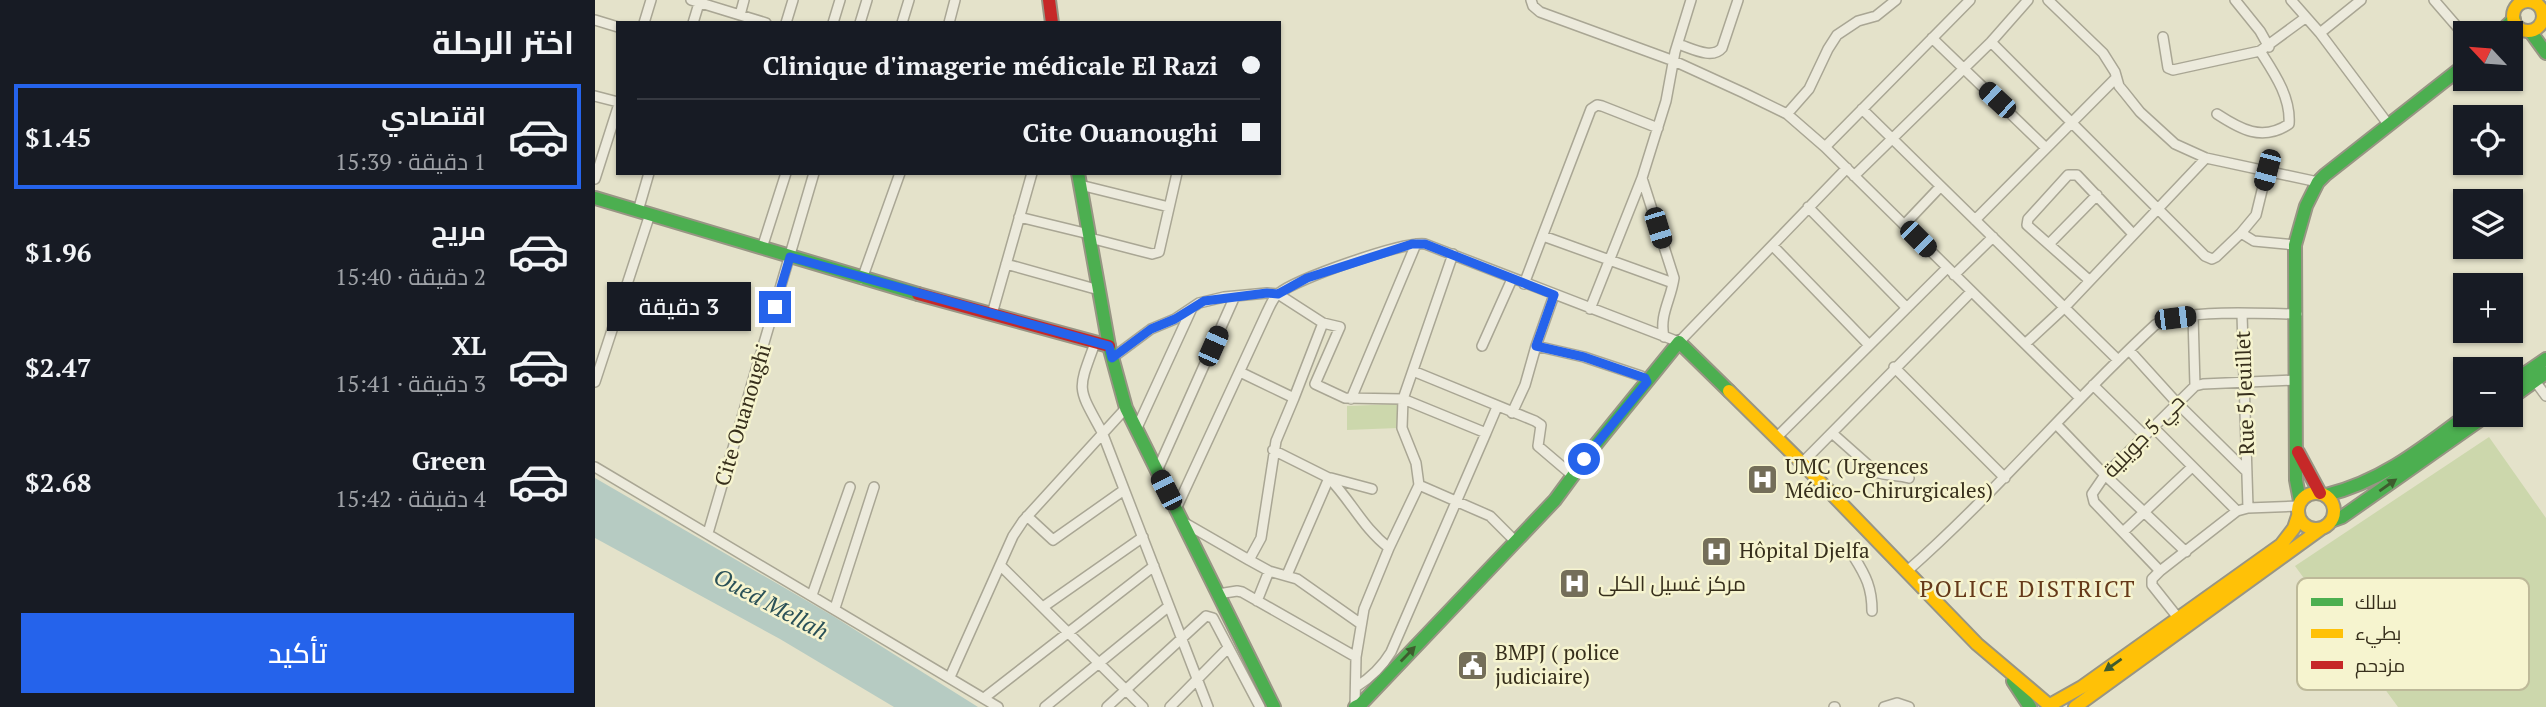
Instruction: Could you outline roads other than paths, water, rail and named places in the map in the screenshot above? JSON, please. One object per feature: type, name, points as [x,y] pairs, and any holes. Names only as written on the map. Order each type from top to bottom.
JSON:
[{"type":"street","points":[[645,21],[651,0]]},
{"type":"street","points":[[740,15],[744,0]]},
{"type":"street","points":[[787,21],[793,0]]},
{"type":"street","points":[[834,21],[840,0]]},
{"type":"street","points":[[861,21],[867,0]]},
{"type":"street","points":[[903,21],[909,0]]},
{"type":"street","points":[[949,21],[954,0]]},
{"type":"street","points":[[1049,0],[1052,21]]},
{"type":"street","points":[[1590,309],[1642,178],[1666,101],[1691,0]]},
{"type":"street","points":[[1678,44],[1711,54],[1718,53],[1738,0]]},
{"type":"street","points":[[1787,114],[1809,89],[1837,35],[1858,21],[1876,16],[1896,0]]},
{"type":"street","points":[[1825,146],[1970,0]]},
{"type":"street","points":[[1357,706],[1566,487],[1572,475],[1679,342],[1808,207],[1892,139],[1991,42],[2028,0]]},
{"type":"street","points":[[2047,0],[2103,53],[2124,92],[2158,130],[2175,144],[2206,158],[2318,182]]},
{"type":"street","points":[[2217,114],[2250,133],[2273,130],[2289,124],[2281,86],[2264,49],[2260,31],[2235,0]]},
{"type":"street","points":[[2291,0],[2320,33],[2388,124]]},
{"type":"street","points":[[2320,33],[2361,0]]},
{"type":"street","points":[[2434,0],[2453,22]]},
{"type":"street","points":[[693,21],[697,1],[760,21]]},
{"type":"street","points":[[1531,1],[1540,12],[1674,61],[1787,114],[1825,146],[2080,398]]},
{"type":"street","points":[[2507,21],[2517,6],[2534,2],[2543,5],[2544,26],[2523,33]]},
{"type":"street","points":[[2517,6],[2517,26],[2527,31],[2546,53]]},
{"type":"street","points":[[2163,37],[2168,68],[2173,71],[2264,49],[2305,18]]},
{"type":"street","points":[[595,20],[616,25]]},
{"type":"street","points":[[1932,38],[2046,148]]},
{"type":"street","points":[[1991,42],[2209,258],[2216,257],[2256,215],[2267,170]]},
{"type":"street","points":[[2453,74],[2318,182],[2306,206],[2295,245],[2296,480],[2299,508],[2305,526],[2316,529],[2342,517],[2470,427]]},
{"type":"street","points":[[1975,220],[2116,78]]},
{"type":"street","points":[[595,96],[616,103]]},
{"type":"street","points":[[1524,284],[1594,106],[1602,106],[1658,128]]},
{"type":"street","points":[[1862,109],[2118,360]]},
{"type":"street","points":[[595,179],[616,111]]},
{"type":"street","points":[[2025,344],[2065,307],[2206,158]]},
{"type":"street","points":[[2089,280],[2027,222],[2068,175],[2077,174],[2133,234]]},
{"type":"street","points":[[595,382],[644,213],[649,175]]},
{"type":"street","points":[[762,248],[785,175]]},
{"type":"street","name":"Cite Ouanoughi","points":[[708,533],[813,175]]},
{"type":"street","points":[[862,279],[899,175]]},
{"type":"street","points":[[992,314],[1031,175]]},
{"type":"street","points":[[1019,217],[1156,254],[1161,248],[1177,175]]},
{"type":"street","points":[[1642,178],[1674,278],[1662,316],[1664,337]]},
{"type":"street","points":[[1169,207],[1079,179],[1110,352],[1126,408],[1274,707]]},
{"type":"street","points":[[1904,225],[1940,187]]},
{"type":"street","points":[[2049,244],[2097,195]]},
{"type":"street","points":[[595,198],[862,279],[1095,343],[1110,352]]},
{"type":"street","points":[[1808,207],[1907,307]]},
{"type":"street","points":[[2241,233],[2254,241],[2295,245]]},
{"type":"street","points":[[1542,236],[1673,283]]},
{"type":"street","points":[[1776,438],[1907,307],[1993,237]]},
{"type":"street","points":[[1352,399],[1416,243]]},
{"type":"street","points":[[1176,509],[1267,312],[1278,294],[1307,278],[1416,243],[1425,244],[1679,342],[1906,572],[2007,671],[2048,706],[2082,687],[2281,545],[2294,528],[2299,508],[2309,494],[2340,493],[2389,469],[2453,425]]},
{"type":"street","points":[[1773,246],[1869,345]]},
{"type":"street","points":[[1357,706],[1356,657],[1370,591],[1419,485],[1416,463],[1402,428],[1403,399],[1453,254]]},
{"type":"street","points":[[1006,264],[1099,290]]},
{"type":"street","points":[[1482,346],[1512,279]]},
{"type":"street","points":[[1802,464],[1971,292]]},
{"type":"street","points":[[1110,352],[1204,301],[1278,294],[1323,323],[1340,327],[1315,384]]},
{"type":"street","points":[[1512,413],[1525,385],[1554,295]]},
{"type":"street","points":[[1157,471],[1235,296]]},
{"type":"street","points":[[1136,430],[1193,307]]},
{"type":"street","name":"Rue 5 Jeuillet","points":[[2242,314],[2248,508]]},
{"type":"street","points":[[1906,572],[2005,478],[2080,398],[2155,325],[2164,320],[2193,316],[2297,314]]},
{"type":"street","points":[[2193,316],[2195,386]]},
{"type":"street","points":[[1249,560],[1263,531],[1273,450],[1323,323]]},
{"type":"street","points":[[1095,343],[1081,383],[1083,397],[1102,432],[1208,707]]},
{"type":"street","points":[[1536,346],[1584,357],[1641,376],[1647,382]]},
{"type":"street","name":"Rue 5 Jeuillet","points":[[2129,350],[2176,403],[2247,472]]},
{"type":"street","points":[[2523,375],[2546,359]]},
{"type":"street","points":[[1894,368],[2005,478]]},
{"type":"street","points":[[1413,371],[1541,425],[1538,446],[1572,475]]},
{"type":"street","points":[[1240,372],[1294,398]]},
{"type":"street","points":[[2523,389],[2540,377],[2546,396]]},
{"type":"street","points":[[1303,378],[1338,396],[1352,399],[1403,399],[1486,433]]},
{"type":"street","name":"حي 5 جويلية","points":[[2160,571],[2092,499],[2093,490],[2144,435],[2195,386],[2242,381],[2296,380]]},
{"type":"street","points":[[2093,385],[2144,435]]},
{"type":"street","points":[[1356,687],[1371,678],[1391,652],[1497,407]]},
{"type":"street","points":[[950,677],[1013,536],[1027,516],[1126,408]]},
{"type":"street","points":[[2056,424],[2186,552]]},
{"type":"street","points":[[2153,427],[2237,511]]},
{"type":"street","points":[[1832,433],[1876,472],[1909,478]]},
{"type":"street","points":[[2075,707],[2326,524],[2334,510],[2330,499],[2323,494],[2297,449]]},
{"type":"street","points":[[1273,450],[1329,478],[1372,489]]},
{"type":"street","points":[[595,467],[998,707]]},
{"type":"street","points":[[2123,532],[2192,467]]},
{"type":"street","points":[[1329,478],[1352,504],[1366,528],[1389,548]]},
{"type":"street","points":[[1287,575],[1329,478]]},
{"type":"street","points":[[1419,485],[1490,516],[1516,542]]},
{"type":"street","points":[[812,595],[850,487]]},
{"type":"street","points":[[835,608],[874,487]]},
{"type":"street","points":[[1027,516],[1053,540],[1124,490]]},
{"type":"street","points":[[2179,619],[2152,585],[2152,579],[2160,571],[2237,511],[2248,508],[2299,508]]},
{"type":"street","points":[[1183,522],[1269,571],[1287,575],[1315,590],[1361,624]]},
{"type":"street","points":[[1043,607],[1143,537]]},
{"type":"street","points":[[1854,557],[1868,580],[1872,592],[1872,611]]},
{"type":"street","points":[[1000,565],[1143,707]]},
{"type":"street","points":[[984,698],[1154,566]]},
{"type":"street","points":[[1257,601],[1269,571]]},
{"type":"street","points":[[1218,594],[1237,591],[1356,657]]},
{"type":"street","points":[[1045,707],[1169,606]]},
{"type":"street","points":[[1107,707],[1206,617],[1210,617],[1260,707]]},
{"type":"street","points":[[1170,707],[1228,648]]},
{"type":"street","points":[[2007,671],[2030,707]]},
{"type":"street","points":[[1884,707],[1897,703],[1909,707]]},
{"type":"water","name":"Oued Mellah","points":[[595,478],[833,616],[978,707],[894,707],[780,639],[595,538]]},
{"type":"place","name":"UMC (Urgences Médico-Chirurgicales)","points":[[1762,479]]},
{"type":"place","name":"Hôpital Djelfa","points":[[1716,551]]},
{"type":"place","name":"مركز غسيل الكلى","points":[[1575,584]]},
{"type":"place","name":"BMPJ ( police judiciaire)","points":[[1472,665]]},
{"type":"district","name":"POLICE DISTRICT","points":[[2028,589]]}]
